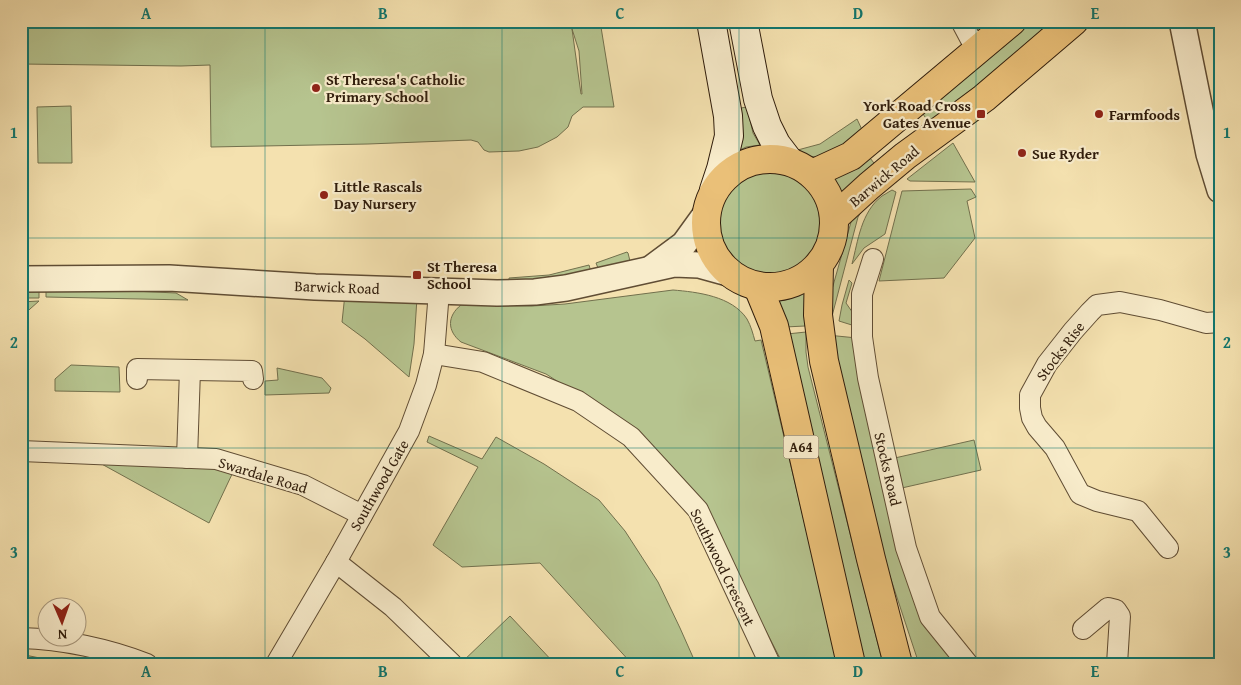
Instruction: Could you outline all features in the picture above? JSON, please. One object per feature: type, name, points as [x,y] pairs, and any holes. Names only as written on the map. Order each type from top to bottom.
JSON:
[{"type":"highway","points":[[812,174],[851,156],[1012,21]]},
{"type":"highway","name":"Barwick Road","points":[[834,218],[905,156],[984,98],[1074,21]]},
{"type":"highway","name":"A64","points":[[770,158],[789,161],[801,166],[812,174],[823,187],[831,202],[834,218],[832,240],[824,258],[810,274],[798,281],[778,287],[758,287],[742,281],[728,272],[714,256],[706,236],[710,202],[734,169],[751,161],[770,158]]},
{"type":"highway","name":"A64","points":[[819,265],[818,315],[824,361],[898,664]]},
{"type":"highway","name":"A64","points":[[758,287],[774,326],[851,664]]},
{"type":"main road","points":[[710,202],[729,136],[728,116],[711,21]]},
{"type":"main road","points":[[743,21],[762,114],[776,144],[789,161]]},
{"type":"street","points":[[961,21],[978,49]]},
{"type":"street","points":[[1182,21],[1209,154],[1220,190]]},
{"type":"street","name":"Barwick Road","points":[[651,268],[684,244],[710,202]]},
{"type":"street","name":"Stocks Road","points":[[873,259],[862,294],[862,337],[868,378],[906,548],[930,617],[968,664]]},
{"type":"street","name":"Barwick Road","points":[[21,279],[169,278],[315,287],[497,293],[566,288],[674,264],[699,265],[728,272]]},
{"type":"street","name":"Southwood Gate","points":[[276,664],[410,431],[426,385],[434,354],[439,291]]},
{"type":"street","name":"Stocks Rise","points":[[1168,548],[1138,511],[1097,501],[1080,494],[1055,448],[1037,427],[1032,418],[1030,395],[1047,364],[1097,305],[1120,302],[1160,310],[1206,323],[1220,322]]},
{"type":"street","name":"Southwood Crescent","points":[[434,354],[483,362],[578,401],[631,437],[698,510],[770,664]]},
{"type":"street","points":[[137,379],[137,369],[252,372],[253,379]]},
{"type":"street","points":[[187,458],[190,370]]},
{"type":"street","name":"Swardale Road","points":[[21,452],[216,459],[303,485],[362,515]]},
{"type":"street","points":[[336,562],[393,606],[452,664]]},
{"type":"street","points":[[1083,629],[1108,608],[1116,610],[1120,616],[1117,664]]},
{"type":"street","points":[[21,638],[98,648],[147,664]]},
{"type":"green space","points":[[21,21],[600,21],[614,107],[583,107],[572,116],[568,127],[557,137],[538,147],[519,151],[489,152],[484,150],[478,142],[471,140],[211,147],[210,65],[21,64]],"holes":[[[572,29],[579,51],[582,94]]]},
{"type":"green space","points":[[1032,21],[1062,21],[931,126],[921,111]]},
{"type":"green space","points":[[1118,21],[1163,21],[1159,26]]},
{"type":"green space","points":[[71,106],[72,163],[38,163],[37,107]]},
{"type":"green space","points":[[747,107],[753,133],[760,145],[746,147],[734,153],[735,109]]},
{"type":"green space","points":[[857,119],[864,134],[839,154],[817,157],[807,156],[794,151],[820,144]]},
{"type":"green space","points":[[953,143],[975,182],[910,181],[907,179]]},
{"type":"green space","points":[[867,154],[877,167],[842,197],[827,176]]},
{"type":"green space","points":[[768,171],[788,175],[797,179],[805,186],[812,194],[816,203],[820,223],[816,243],[812,252],[805,260],[797,267],[788,271],[768,275],[748,271],[739,267],[731,260],[724,252],[720,243],[716,223],[720,203],[724,194],[731,186],[739,179],[748,175]]},
{"type":"green space","points":[[971,189],[976,197],[967,201],[975,238],[944,278],[879,281],[902,191]]},
{"type":"green space","points":[[892,190],[896,192],[885,234],[864,248],[852,264],[861,227],[869,210],[882,196]]},
{"type":"green space","points":[[863,209],[858,217],[831,320],[829,300],[851,222],[856,213]]},
{"type":"green space","points":[[627,252],[630,261],[600,273],[596,263]]},
{"type":"green space","points":[[589,265],[592,275],[509,282],[509,278],[549,275]]},
{"type":"green space","points":[[849,280],[852,283],[846,303],[855,316],[855,326],[839,321]]},
{"type":"green space","points":[[46,287],[176,293],[188,300],[46,297]]},
{"type":"green space","points":[[39,289],[39,298],[21,298],[21,290]]},
{"type":"green space","points":[[812,289],[805,326],[785,327],[774,301],[789,299]]},
{"type":"green space","points":[[673,290],[703,294],[732,305],[747,319],[755,341],[761,340],[838,664],[783,664],[692,488],[627,426],[546,374],[461,342],[456,338],[451,328],[453,314],[461,305],[532,306],[565,304]]},
{"type":"green space","points":[[345,294],[417,298],[414,344],[409,377],[342,322]]},
{"type":"green space","points":[[39,301],[21,317],[21,302]]},
{"type":"green space","points":[[806,332],[808,367],[883,664],[864,664],[787,334]]},
{"type":"green space","points":[[827,335],[857,338],[902,549],[960,664],[919,664],[877,537]]},
{"type":"green space","points":[[71,365],[119,367],[120,392],[55,391],[55,379]]},
{"type":"green space","points":[[277,368],[322,378],[331,388],[329,393],[265,395],[265,381],[278,380]]},
{"type":"green space","points":[[429,436],[482,459],[496,437],[544,464],[599,500],[625,531],[658,582],[696,664],[632,664],[540,563],[462,567],[433,545],[478,467],[427,442]]},
{"type":"green space","points":[[974,440],[981,470],[893,490],[886,460]]},
{"type":"green space","points":[[98,462],[234,470],[209,523]]},
{"type":"green space","points":[[510,616],[555,664],[460,664]]},
{"type":"green space","points":[[21,655],[25,655],[69,664],[21,664]]},
{"type":"place","name":"St Theresa's Catholic Primary School","points":[[316,88]]},
{"type":"place","name":"York Road Cross Gates Avenue","points":[[981,114]]},
{"type":"place","name":"Farmfoods","points":[[1099,114]]},
{"type":"place","name":"Sue Ryder","points":[[1022,153]]},
{"type":"place","name":"Little Rascals Day Nursery","points":[[324,195]]},
{"type":"place","name":"St Theresa School","points":[[417,275]]}]
